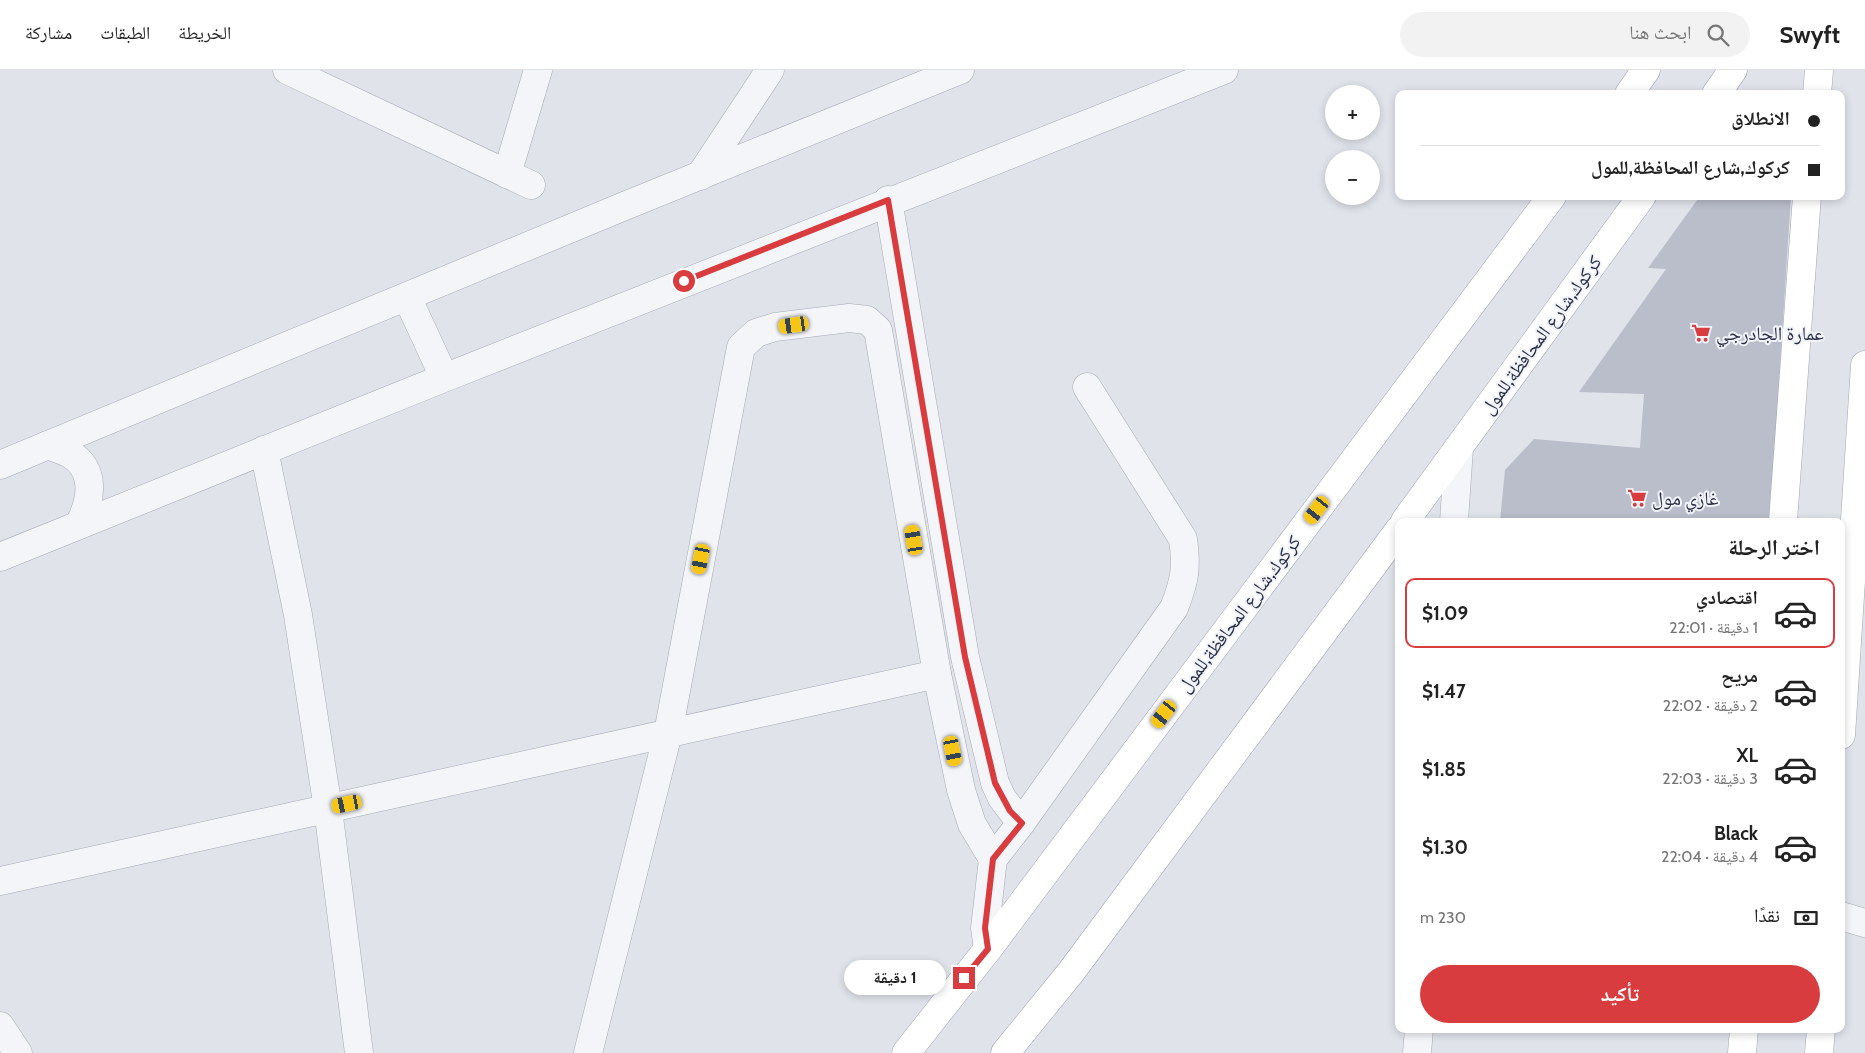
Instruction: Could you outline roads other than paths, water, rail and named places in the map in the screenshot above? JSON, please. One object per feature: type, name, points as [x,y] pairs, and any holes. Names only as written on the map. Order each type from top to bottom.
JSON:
[{"type":"main road","points":[[1631,90],[1646,70]]},
{"type":"main road","points":[[1719,90],[1733,70]]},
{"type":"main road","points":[[1817,90],[1819,70]]},
{"type":"main road","name":"كركوك,شارع المحافظة,للمول","points":[[906,1053],[988,949],[1549,200]]},
{"type":"main road","name":"كركوك,شارع المحافظة,للمول","points":[[1407,518],[1639,200]]},
{"type":"main road","points":[[1782,518],[1807,200]]},
{"type":"main road","points":[[1845,700],[1858,587],[1865,365]]},
{"type":"main road","points":[[1005,1053],[1071,972],[1395,535]]},
{"type":"main road","points":[[1742,1053],[1744,1033]]},
{"type":"main road","points":[[1819,1053],[1821,1033]]},
{"type":"street","points":[[287,70],[531,185]]},
{"type":"street","points":[[507,174],[538,70]]},
{"type":"street","points":[[700,176],[770,70]]},
{"type":"street","points":[[0,465],[960,70]]},
{"type":"street","points":[[0,557],[888,200],[1224,70]]},
{"type":"street","points":[[888,200],[965,657],[995,783],[1006,804],[1022,823]]},
{"type":"street","points":[[407,297],[444,377]]},
{"type":"street","points":[[588,1053],[668,733],[741,347],[756,333],[775,328],[849,318],[867,320],[878,330],[937,674],[965,808],[972,824],[993,859]]},
{"type":"street","points":[[988,949],[985,928],[993,859],[1022,823],[1174,608],[1184,583],[1185,558],[1183,538],[1087,387]]},
{"type":"street","points":[[48,445],[70,454],[78,460],[88,478],[90,486],[88,503],[80,525]]},
{"type":"street","points":[[1454,518],[1459,448]]},
{"type":"street","points":[[264,450],[298,615],[328,808],[358,1053]]},
{"type":"street","points":[[0,881],[937,674]]},
{"type":"street","points":[[1845,917],[1865,923]]},
{"type":"street","points":[[0,1026],[18,1053]]},
{"type":"street","points":[[1417,1053],[1419,1033]]},
{"type":"place","name":"عمارة الجادرجي","points":[[1701,333]]},
{"type":"place","name":"غازي مول","points":[[1637,498]]}]
